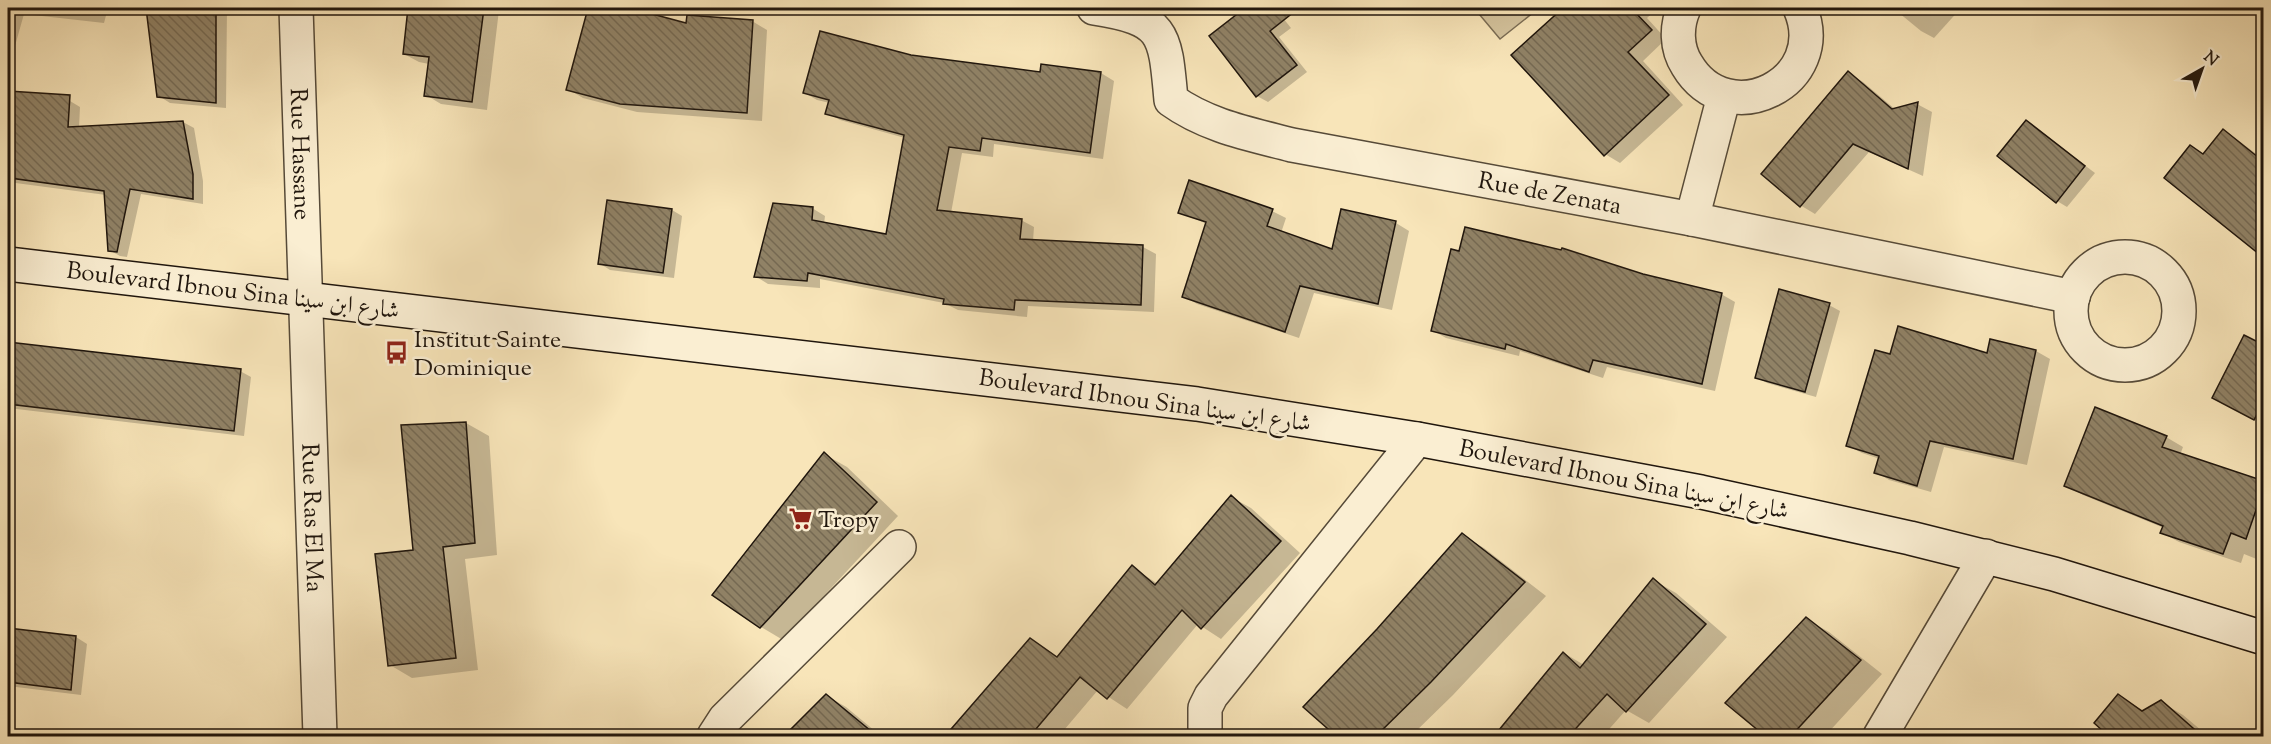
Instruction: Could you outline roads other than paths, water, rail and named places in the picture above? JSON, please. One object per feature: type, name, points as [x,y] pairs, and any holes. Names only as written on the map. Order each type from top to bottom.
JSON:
[{"type":"street","name":"Rue Hassane","points":[[296,8],[306,298]]},
{"type":"street","name":"Rue de Zenata","points":[[1094,8],[1128,13],[1160,34],[1167,56],[1171,100],[1189,113],[1231,129],[1292,145],[1692,219],[2073,297]]},
{"type":"street","points":[[1684,8],[1678,34],[1681,54],[1698,80],[1724,96],[1746,98],[1767,93],[1785,81],[1798,64],[1806,43],[1805,21],[1800,8]]},
{"type":"street","points":[[1692,219],[1724,96]]},
{"type":"street","name":"Boulevard Ibnou Sina شارع ابن سينا","points":[[8,264],[1197,404],[1417,439],[1701,492],[1986,556],[2055,574],[2264,638]]},
{"type":"street","name":"Rue Ras El Ma","points":[[306,298],[320,736]]},
{"type":"street","points":[[1205,728],[1205,708],[1211,696],[1417,439]]},
{"type":"street","points":[[714,736],[725,719],[899,547]]},
{"type":"street","points":[[1880,736],[1986,556]]},
{"type":"place","name":"Institut Sainte Dominique","points":[[396,353]]},
{"type":"place","name":"Tropy","points":[[800,519]]}]
